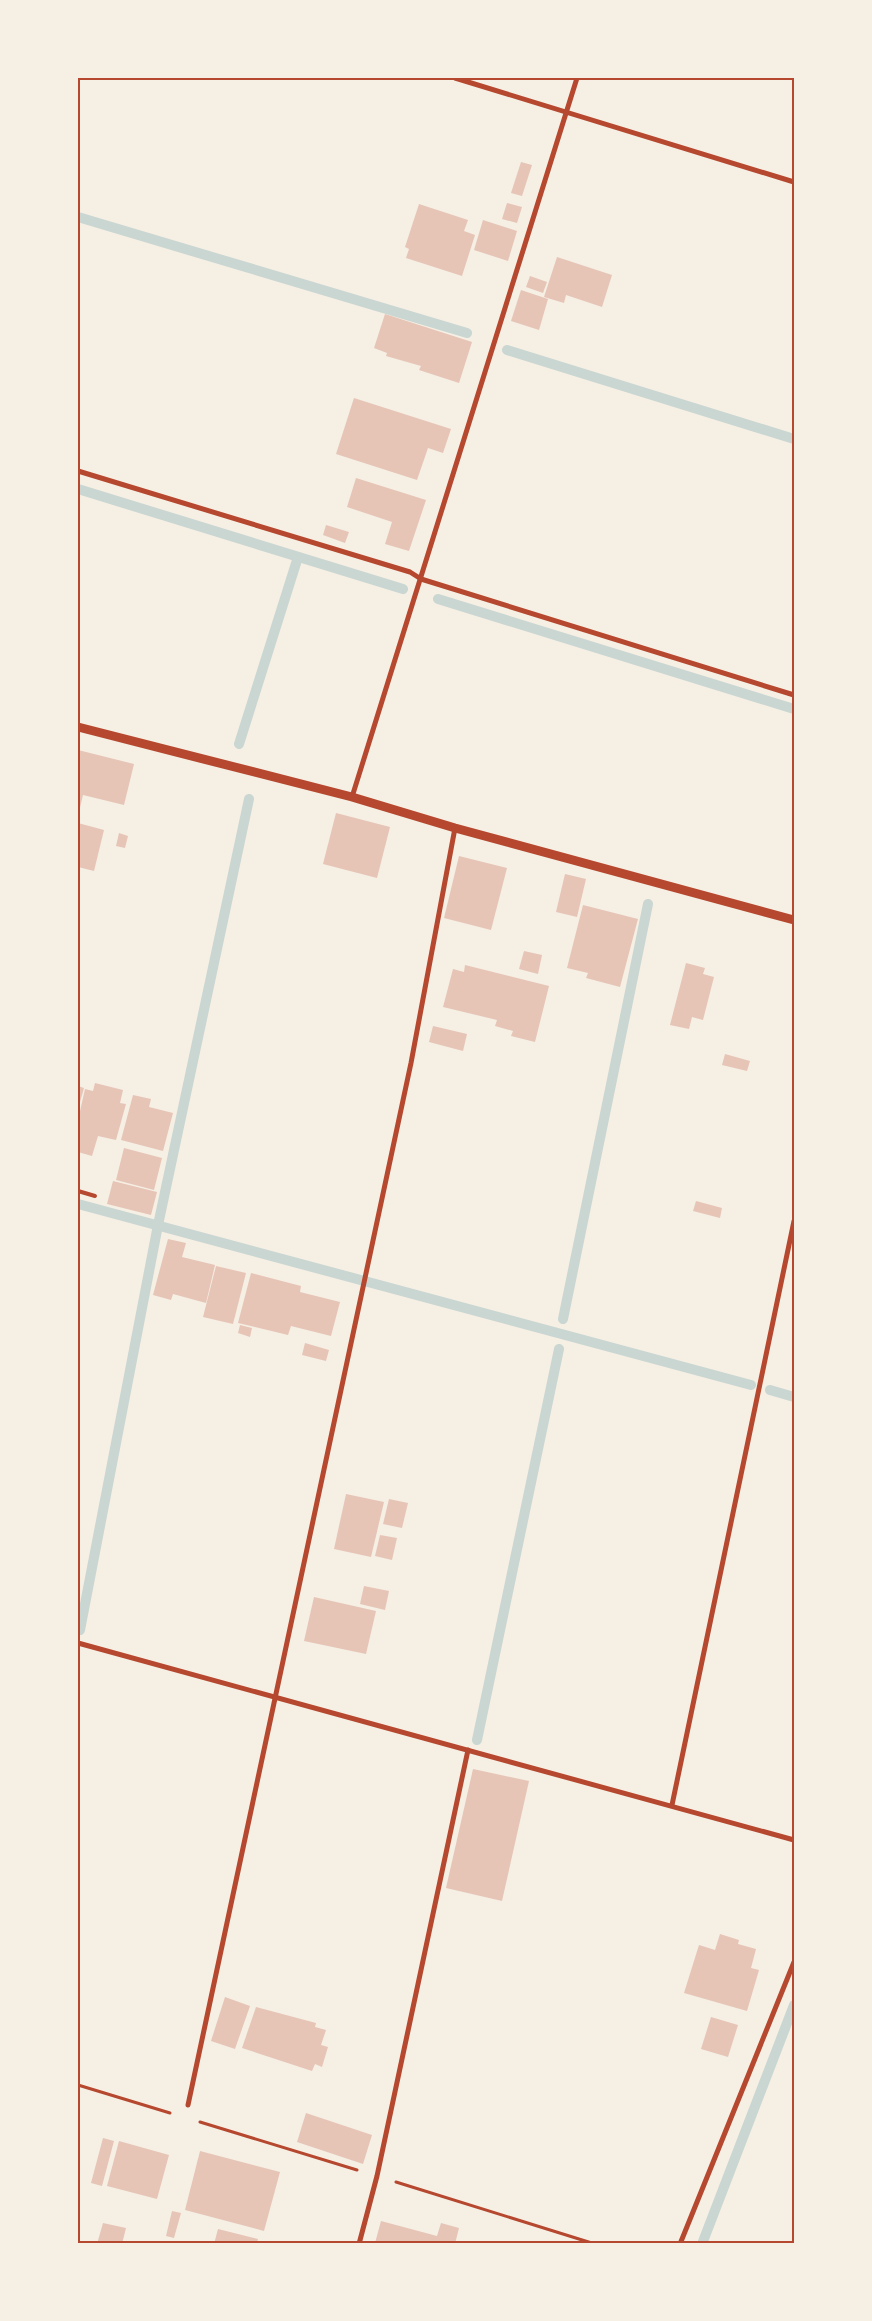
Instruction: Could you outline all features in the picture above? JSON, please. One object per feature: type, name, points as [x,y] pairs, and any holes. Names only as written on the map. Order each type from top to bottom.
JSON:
[{"type":"street","points":[[455,78],[794,182]]},
{"type":"street","points":[[352,797],[577,78]]},
{"type":"street","points":[[78,472],[410,572],[421,579],[794,695]]},
{"type":"street","points":[[78,727],[352,797],[455,828],[794,920]]},
{"type":"street","points":[[188,2105],[411,1063],[455,828]]},
{"type":"street","points":[[672,1805],[794,1221]]},
{"type":"street","points":[[78,1643],[794,1840]]},
{"type":"street","points":[[359,2244],[376,2177],[468,1750]]},
{"type":"street","points":[[680,2244],[794,1962]]},
{"type":"lane","points":[[78,1191],[96,1196]]},
{"type":"path","points":[[78,2085],[177,2115]]},
{"type":"path","points":[[195,2121],[595,2244]]},
{"type":"building","points":[[521,162],[532,165],[522,196],[511,193]]},
{"type":"building","points":[[507,203],[522,207],[517,223],[502,219]]},
{"type":"building","points":[[419,204],[468,220],[464,231],[475,235],[462,276],[406,258],[409,249],[405,247]]},
{"type":"building","points":[[483,220],[517,231],[508,261],[474,250]]},
{"type":"building","points":[[557,257],[612,275],[602,307],[566,295],[564,303],[544,297]]},
{"type":"building","points":[[530,276],[547,282],[543,293],[526,287]]},
{"type":"building","points":[[521,290],[548,299],[539,330],[511,321]]},
{"type":"building","points":[[385,314],[472,342],[459,383],[419,370],[421,366],[386,356],[387,353],[374,348]]},
{"type":"building","points":[[354,398],[451,429],[443,453],[428,448],[417,480],[336,454]]},
{"type":"building","points":[[356,478],[426,500],[409,551],[385,544],[392,522],[347,507]]},
{"type":"building","points":[[326,525],[349,532],[345,543],[323,535]]},
{"type":"building","points":[[78,750],[134,764],[124,805],[83,795],[78,816]]},
{"type":"building","points":[[336,813],[390,827],[377,878],[323,864]]},
{"type":"building","points":[[78,823],[104,830],[94,871],[78,867]]},
{"type":"building","points":[[119,833],[128,836],[125,848],[116,846]]},
{"type":"building","points":[[459,856],[507,868],[491,930],[444,918]]},
{"type":"building","points":[[565,874],[586,879],[577,917],[556,912]]},
{"type":"building","points":[[583,905],[638,919],[620,987],[586,978],[588,973],[567,968]]},
{"type":"building","points":[[524,951],[542,955],[538,974],[519,969]]},
{"type":"building","points":[[686,963],[705,968],[703,974],[714,977],[703,1020],[692,1017],[689,1029],[670,1025]]},
{"type":"building","points":[[465,965],[549,986],[535,1042],[511,1036],[513,1031],[495,1026],[497,1020],[443,1007],[453,969],[464,972]]},
{"type":"building","points":[[433,1026],[467,1034],[463,1051],[429,1042]]},
{"type":"building","points":[[725,1054],[750,1061],[747,1071],[722,1065]]},
{"type":"building","points":[[95,1083],[123,1090],[120,1103],[126,1104],[116,1140],[98,1136],[92,1156],[78,1152],[78,1120],[85,1089],[93,1091]]},
{"type":"building","points":[[78,1086],[84,1088],[78,1109]]},
{"type":"building","points":[[133,1095],[151,1099],[149,1107],[173,1113],[163,1151],[121,1140]]},
{"type":"building","points":[[124,1148],[162,1158],[154,1190],[116,1180]]},
{"type":"building","points":[[113,1181],[157,1192],[151,1215],[107,1204]]},
{"type":"building","points":[[696,1201],[722,1208],[720,1218],[693,1211]]},
{"type":"building","points":[[168,1239],[186,1243],[182,1257],[215,1265],[206,1303],[173,1294],[171,1300],[153,1295]]},
{"type":"building","points":[[216,1266],[246,1273],[233,1324],[203,1317]]},
{"type":"building","points":[[251,1273],[301,1286],[300,1292],[340,1302],[331,1336],[291,1326],[288,1335],[238,1323]]},
{"type":"building","points":[[240,1325],[252,1328],[250,1337],[238,1333]]},
{"type":"building","points":[[305,1343],[329,1350],[326,1361],[302,1355]]},
{"type":"building","points":[[346,1494],[384,1502],[371,1557],[334,1549]]},
{"type":"building","points":[[389,1499],[408,1503],[402,1528],[383,1524]]},
{"type":"building","points":[[380,1535],[397,1538],[392,1560],[375,1556]]},
{"type":"building","points":[[364,1586],[389,1591],[385,1610],[360,1604]]},
{"type":"building","points":[[314,1597],[376,1611],[366,1654],[304,1641]]},
{"type":"building","points":[[473,1769],[529,1781],[502,1901],[446,1888]]},
{"type":"building","points":[[720,1934],[739,1940],[738,1944],[756,1949],[751,1968],[759,1970],[747,2011],[684,1993],[699,1945],[715,1950]]},
{"type":"building","points":[[225,1997],[250,2006],[235,2049],[211,2041]]},
{"type":"building","points":[[256,2007],[316,2023],[315,2027],[326,2030],[321,2045],[328,2047],[322,2067],[315,2064],[312,2071],[242,2048]]},
{"type":"building","points":[[711,2017],[738,2025],[728,2057],[701,2049]]},
{"type":"building","points":[[306,2113],[372,2135],[363,2164],[297,2142]]},
{"type":"building","points":[[103,2138],[114,2141],[102,2186],[91,2183]]},
{"type":"building","points":[[119,2141],[169,2155],[157,2199],[107,2186]]},
{"type":"building","points":[[200,2151],[280,2172],[264,2231],[185,2210]]},
{"type":"building","points":[[172,2211],[181,2213],[174,2238],[166,2236]]},
{"type":"building","points":[[381,2221],[437,2236],[441,2223],[459,2228],[455,2244],[380,2244],[375,2243]]},
{"type":"building","points":[[103,2223],[126,2228],[122,2244],[97,2244]]},
{"type":"building","points":[[218,2229],[258,2239],[257,2244],[214,2244]]},
{"type":"waterway","points":[[78,217],[467,333]]},
{"type":"waterway","points":[[507,350],[794,439]]},
{"type":"waterway","points":[[78,489],[403,589]]},
{"type":"waterway","points":[[239,744],[298,557]]},
{"type":"waterway","points":[[438,599],[794,709]]},
{"type":"waterway","points":[[80,1630],[158,1225],[249,799]]},
{"type":"waterway","points":[[563,1319],[648,904]]},
{"type":"waterway","points":[[78,1204],[751,1385]]},
{"type":"waterway","points":[[477,1740],[559,1349]]},
{"type":"waterway","points":[[770,1390],[794,1397]]},
{"type":"waterway","points":[[702,2244],[794,2005]]}]
